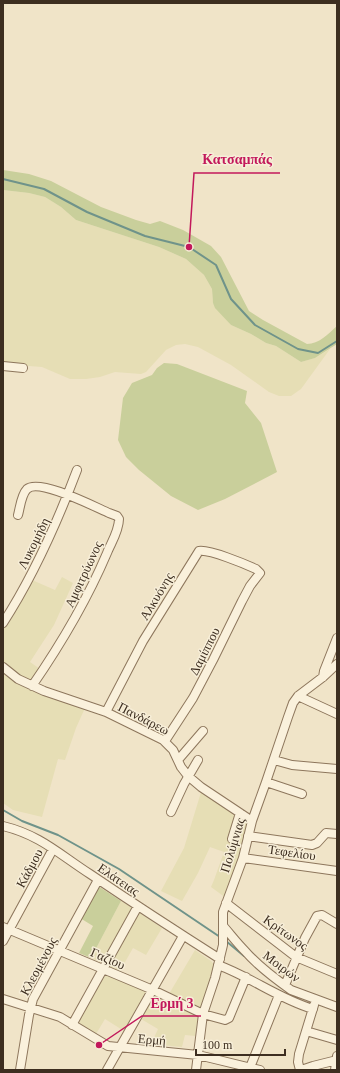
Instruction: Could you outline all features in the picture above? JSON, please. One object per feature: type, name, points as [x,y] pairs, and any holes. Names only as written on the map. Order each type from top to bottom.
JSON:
[{"type":"street","points":[[3,366],[23,368]]},
{"type":"street","name":"Λυκομήδη","points":[[3,623],[31,575],[56,524],[77,470]]},
{"type":"street","points":[[18,515],[24,494],[29,488],[35,486],[47,487],[68,495]]},
{"type":"street","name":"Αμφιτρύωνος","points":[[32,686],[77,616],[103,562],[120,521],[117,516],[68,495]]},
{"type":"street","name":"Αλκυόνης","points":[[106,712],[143,641],[199,551],[201,550],[211,553],[259,571]]},
{"type":"street","name":"Δαμίππου","points":[[165,741],[193,698],[244,597],[260,572],[259,571]]},
{"type":"street","points":[[323,677],[337,638]]},
{"type":"street","name":"Πολύμνιας","points":[[196,1070],[203,1014],[219,962],[223,941],[223,914],[243,858],[252,821],[292,705],[298,696],[337,664]]},
{"type":"street","name":"Πανδάρεω","points":[[3,667],[14,676],[32,686],[106,712],[165,741],[173,750],[181,767],[188,776],[201,787],[252,821]]},
{"type":"street","points":[[298,696],[337,714]]},
{"type":"street","points":[[178,760],[203,731]]},
{"type":"street","points":[[171,812],[188,776],[198,760]]},
{"type":"street","points":[[274,760],[292,765],[337,769]]},
{"type":"street","points":[[266,782],[302,794]]},
{"type":"street","points":[[232,839],[240,812]]},
{"type":"street","name":"Ελάτειας","points":[[4,828],[32,835],[48,844],[53,849],[183,936],[219,962],[279,995],[312,1009]]},
{"type":"street","points":[[248,836],[312,845],[317,843],[326,833],[337,834]]},
{"type":"street","name":"Κάδμου","points":[[3,941],[6,928],[53,849]]},
{"type":"street","name":"Τεφελίου","points":[[243,858],[337,871]]},
{"type":"street","name":"Κλεομένους","points":[[20,1070],[30,1007],[36,991],[98,880]]},
{"type":"street","name":"Κρίτωνος","points":[[226,903],[296,957],[337,974]]},
{"type":"street","points":[[72,1025],[138,906]]},
{"type":"street","points":[[284,985],[296,957],[317,916],[322,915],[337,924]]},
{"type":"street","name":"Μοιρών","points":[[224,927],[245,952],[265,971],[291,990],[337,1007]]},
{"type":"street","name":"Γαζίου","points":[[6,928],[153,990],[203,1014],[227,1020],[246,977]]},
{"type":"street","points":[[107,1070],[183,936]]},
{"type":"street","points":[[249,1069],[279,995]]},
{"type":"street","name":"Ερμή","points":[[3,999],[60,1017],[101,1043],[112,1047],[198,1055],[249,1069],[260,1070]]},
{"type":"street","points":[[316,1000],[299,1054],[298,1062],[300,1070],[337,1059],[335,1070]]},
{"type":"street","points":[[306,1031],[337,1040]]},
{"type":"shaded area","points":[[3,190],[29,193],[45,197],[61,207],[76,220],[159,247],[186,259],[204,275],[212,289],[213,303],[231,325],[266,343],[276,346],[301,362],[315,358],[330,349],[301,389],[291,396],[279,396],[269,392],[231,365],[198,347],[185,344],[176,345],[166,350],[146,372],[141,374],[115,372],[100,377],[70,379],[42,367],[3,364]]},
{"type":"shaded area","points":[[62,577],[73,583],[54,625],[30,662],[40,669],[31,682],[20,677],[3,662],[3,627],[32,580],[55,590]]},
{"type":"shaded area","points":[[3,671],[85,708],[76,728],[65,760],[58,759],[42,817],[13,810],[3,803]]},
{"type":"shaded area","points":[[202,789],[249,821],[243,847],[226,898],[211,887],[224,852],[210,847],[198,873],[182,901],[161,891],[184,848]]},
{"type":"shaded area","points":[[121,901],[134,909],[104,964],[91,958]]},
{"type":"shaded area","points":[[138,912],[162,928],[146,955],[133,948],[120,971],[108,966]]},
{"type":"shaded area","points":[[195,950],[211,961],[215,966],[201,1008],[169,994]]},
{"type":"shaded area","points":[[105,973],[146,991],[124,1031],[105,1019],[96,1034],[77,1022]]},
{"type":"shaded area","points":[[155,996],[198,1016],[195,1036],[185,1035],[182,1047],[151,1044],[158,1029],[141,1019]]},
{"type":"green space","points":[[3,170],[29,174],[51,181],[101,207],[136,220],[150,224],[160,221],[183,230],[211,246],[221,257],[249,311],[307,344],[311,344],[319,340],[337,326],[337,344],[315,358],[301,362],[276,346],[266,343],[231,325],[215,308],[212,289],[204,275],[186,259],[159,247],[76,220],[61,207],[45,197],[29,193],[3,190]]},
{"type":"green space","points":[[164,363],[177,364],[247,391],[245,403],[261,423],[277,472],[225,499],[198,510],[171,496],[139,470],[126,457],[118,440],[123,398],[132,383],[152,375],[157,368]]},
{"type":"green space","points":[[98,886],[121,901],[91,958],[79,953],[93,926],[80,918]]},
{"type":"waterway","points":[[3,179],[44,189],[87,212],[145,236],[189,247],[216,265],[231,299],[255,325],[298,349],[318,353],[337,341]]},
{"type":"waterway","points":[[3,810],[22,821],[58,835],[119,869],[220,937]]},
{"type":"waterway","points":[[226,941],[244,956]]},
{"type":"place","name":"Κατσαμπάς","points":[[189,247]]},
{"type":"place","name":"Ερμή 3","points":[[99,1045]]}]
